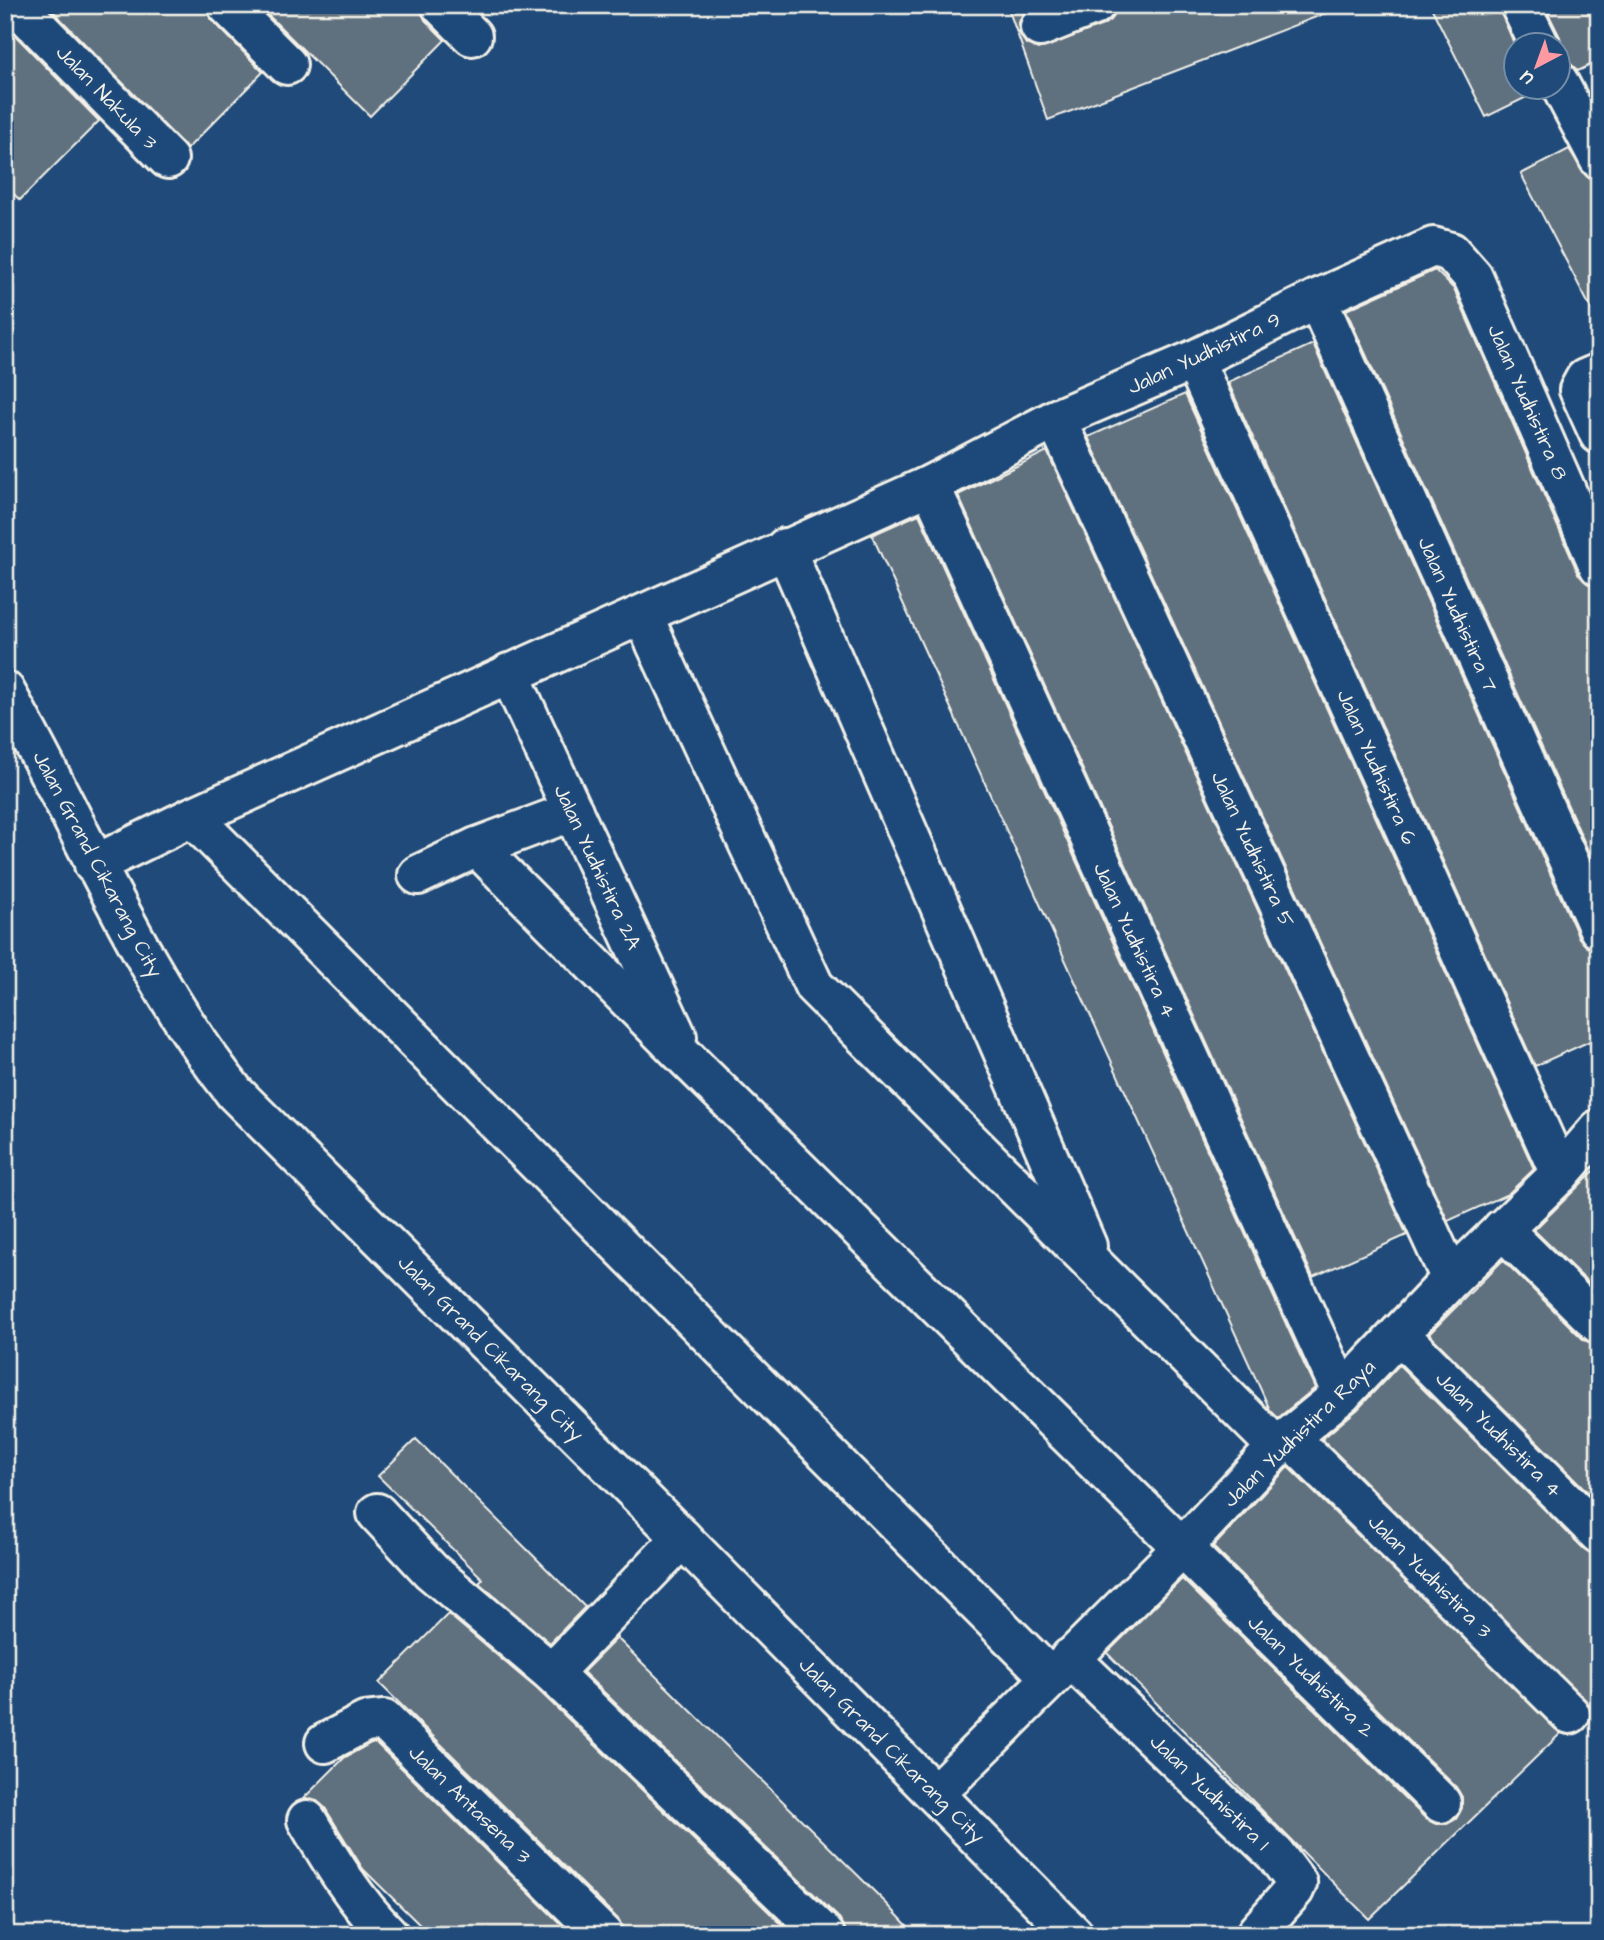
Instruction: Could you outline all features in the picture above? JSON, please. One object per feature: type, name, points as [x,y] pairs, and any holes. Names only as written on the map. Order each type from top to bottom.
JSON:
[{"type":"street","name":"Jalan Nakula 3","points":[[16,5],[167,159]]},
{"type":"street","points":[[227,5],[287,65]]},
{"type":"street","points":[[441,5],[472,36]]},
{"type":"street","points":[[1040,27],[1095,5]]},
{"type":"street","points":[[1520,5],[1534,32]]},
{"type":"street","points":[[1570,102],[1599,159]]},
{"type":"street","name":"Jalan Yudhistira 9","points":[[94,865],[192,817],[930,485],[1056,419],[1194,360],[1317,299],[1433,247],[1451,252],[1473,277]]},
{"type":"street","name":"Jalan Yudhistira 8","points":[[1473,277],[1599,566]]},
{"type":"street","name":"Jalan Yudhistira 7","points":[[1317,299],[1599,929]]},
{"type":"street","name":"Jalan Yudhistira 6","points":[[1194,360],[1560,1174]]},
{"type":"street","points":[[1599,373],[1585,380],[1579,390],[1599,434]]},
{"type":"street","name":"Jalan Yudhistira 5","points":[[1056,419],[1451,1279]]},
{"type":"street","name":"Jalan Yudhistira 4","points":[[930,485],[1342,1394]]},
{"type":"street","points":[[785,548],[1096,1266]]},
{"type":"street","name":"Jalan Yudhistira 3","points":[[643,616],[814,986],[1096,1266],[1570,1714]]},
{"type":"street","name":"Jalan Yudhistira 2A","points":[[509,673],[688,1060]]},
{"type":"street","name":"Jalan Grand Cikarang City","points":[[5,691],[58,787],[94,865],[197,1046],[235,1093],[682,1538],[1074,1935]]},
{"type":"street","points":[[418,876],[477,847],[573,811]]},
{"type":"street","name":"Jalan Yudhistira 1","points":[[192,817],[1060,1668],[1275,1854],[1297,1883],[1294,1890],[1257,1932],[1259,1935]]},
{"type":"street","name":"Jalan Yudhistira 2","points":[[477,847],[1181,1549],[1441,1803]]},
{"type":"street","name":"Jalan Yudhistira Raya","points":[[936,1793],[1181,1549],[1283,1442],[1342,1394],[1451,1279],[1560,1174],[1599,1129]]},
{"type":"street","points":[[1502,1229],[1599,1324]]},
{"type":"street","name":"Jalan Yudhistira 4","points":[[1399,1334],[1599,1534]]},
{"type":"street","points":[[377,1513],[431,1571],[552,1673],[825,1935]]},
{"type":"street","points":[[552,1673],[682,1538]]},
{"type":"street","name":"Jalan Antasena 3","points":[[325,1743],[375,1718],[384,1720],[603,1935]]},
{"type":"street","points":[[307,1820],[347,1886],[389,1935]]},
{"type":"building","points":[[47,5],[206,5],[212,20],[263,72],[187,149]]},
{"type":"building","points":[[258,5],[420,5],[425,20],[445,40],[370,116]]},
{"type":"building","points":[[1007,5],[1035,5],[1023,13],[1018,25],[1026,44],[1038,49],[1103,25],[1113,18],[1116,5],[1342,7],[1048,120]]},
{"type":"building","points":[[1430,5],[1498,5],[1509,32],[1502,32],[1502,102],[1517,102],[1486,117]]},
{"type":"building","points":[[1544,5],[1599,5],[1599,61],[1578,71],[1572,65],[1572,32],[1558,32]]},
{"type":"building","points":[[5,25],[99,121],[20,200],[5,186]]},
{"type":"building","points":[[1569,149],[1587,177],[1599,181],[1599,324],[1521,174]]},
{"type":"building","points":[[1435,270],[1454,289],[1579,575],[1599,591],[1599,875],[1346,310]]},
{"type":"building","points":[[1313,344],[1579,938],[1587,947],[1599,951],[1599,1037],[1535,1066],[1228,382]]},
{"type":"building","points":[[1185,394],[1534,1169],[1508,1194],[1448,1221],[1088,437]]},
{"type":"building","points":[[1047,451],[1407,1235],[1313,1277],[958,495]]},
{"type":"building","points":[[919,514],[1315,1388],[1278,1418],[1270,1410],[872,535]]},
{"type":"building","points":[[1599,1166],[1599,1293],[1534,1230]]},
{"type":"building","points":[[1503,1260],[1584,1340],[1599,1345],[1599,1503],[1429,1334]]},
{"type":"building","points":[[1399,1365],[1584,1549],[1599,1555],[1599,1696],[1589,1705],[1322,1439],[1358,1409]]},
{"type":"building","points":[[416,1439],[585,1607],[550,1643],[479,1583],[483,1579],[378,1476]]},
{"type":"building","points":[[1288,1467],[1561,1733],[1369,1919],[1107,1653],[1182,1579],[1426,1819],[1436,1824],[1447,1824],[1456,1819],[1462,1808],[1462,1797],[1456,1787],[1213,1547]]},
{"type":"building","points":[[448,1614],[537,1689],[793,1935],[624,1935],[618,1919],[379,1683]]},
{"type":"building","points":[[617,1638],[916,1935],[846,1935],[840,1919],[583,1672]]},
{"type":"building","points":[[371,1743],[376,1743],[572,1935],[430,1935],[363,1869],[325,1808],[317,1801],[303,1799],[344,1758]]}]
